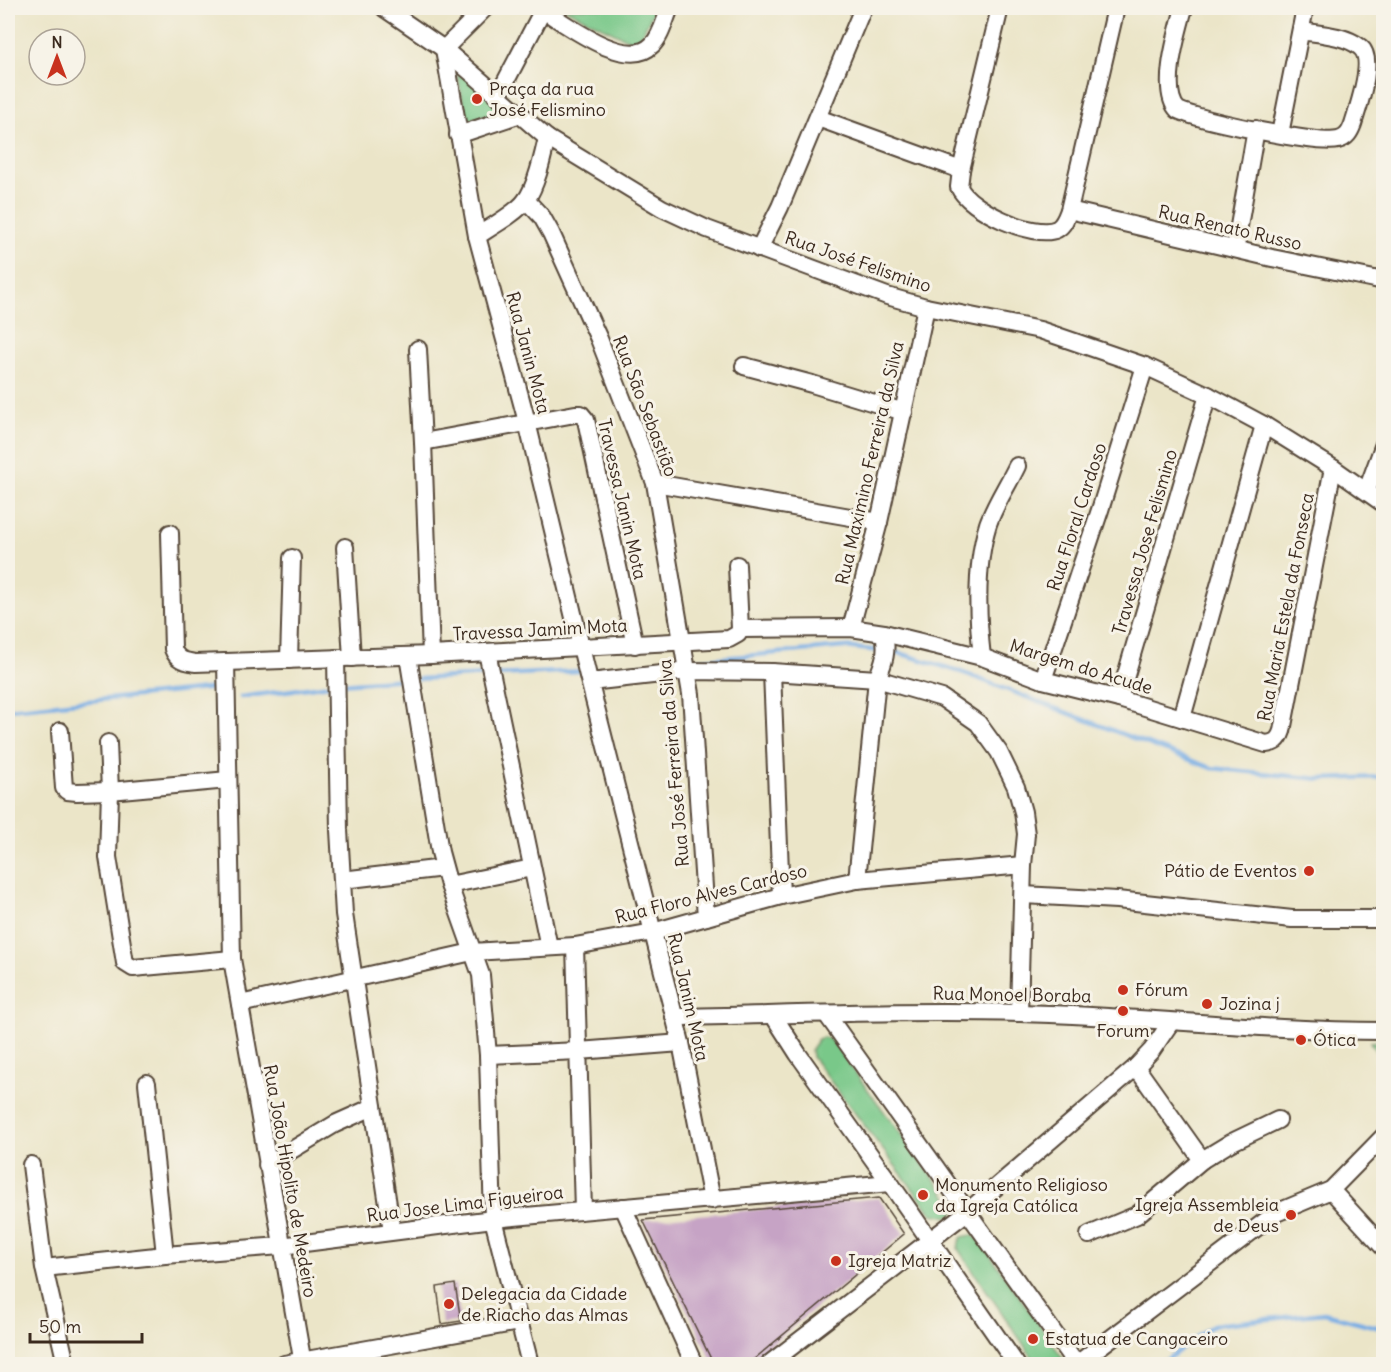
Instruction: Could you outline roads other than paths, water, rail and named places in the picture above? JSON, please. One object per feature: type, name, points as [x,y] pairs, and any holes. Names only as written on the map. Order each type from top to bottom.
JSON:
[{"type":"street","name":"Rua José Felismino","points":[[384,8],[444,48],[547,138],[662,208],[759,249],[811,266],[887,296],[926,307],[1040,330],[1145,366],[1208,395],[1264,425],[1333,468],[1383,504]]},
{"type":"street","points":[[444,48],[485,8]]},
{"type":"street","points":[[499,94],[544,9],[601,44],[616,51],[630,53],[641,51],[654,44],[670,8]]},
{"type":"street","points":[[759,249],[780,207],[863,8]]},
{"type":"street","points":[[1000,8],[961,170],[959,187],[966,199],[1016,226],[1045,232],[1062,225],[1069,210],[1116,8]]},
{"type":"street","points":[[1184,8],[1172,65],[1170,91],[1174,107],[1184,113],[1256,129],[1320,141],[1337,141],[1350,132],[1353,124],[1367,69],[1366,55],[1360,46],[1340,38],[1301,31]]},
{"type":"street","points":[[1280,134],[1305,8]]},
{"type":"street","name":"Rua Janin Mota","points":[[444,48],[477,236],[527,422],[588,674]]},
{"type":"street","points":[[458,135],[521,114]]},
{"type":"street","points":[[818,118],[961,170]]},
{"type":"street","points":[[1235,249],[1256,129]]},
{"type":"street","points":[[477,236],[526,200],[541,164],[547,138]]},
{"type":"street","name":"Rua São Sebastião","points":[[526,200],[542,217],[551,233],[599,339],[655,483],[683,643]]},
{"type":"street","name":"Rua Renato Russo","points":[[1069,210],[1383,281]]},
{"type":"street","name":"Rua Maximino Ferreira da Silva","points":[[851,628],[879,522],[926,307]]},
{"type":"street","points":[[418,349],[431,655]]},
{"type":"street","points":[[744,366],[904,412]]},
{"type":"street","name":"Rua Floral Cardoso","points":[[1043,680],[1101,510],[1145,366]]},
{"type":"street","name":"Travessa Jose Felismino","points":[[1119,699],[1208,395]]},
{"type":"street","name":"Travessa Janin Mota","points":[[423,442],[580,414],[586,420],[635,645]]},
{"type":"street","points":[[1182,718],[1264,425]]},
{"type":"street","points":[[1366,490],[1383,444]]},
{"type":"street","points":[[982,657],[978,623],[981,552],[989,522],[1017,466]]},
{"type":"street","name":"Rua Maria Estela da Fonseca","points":[[1266,744],[1274,743],[1280,738],[1282,731],[1333,468]]},
{"type":"street","points":[[655,483],[879,522]]},
{"type":"street","name":"Travessa Jamim Mota","points":[[170,533],[173,649],[175,656],[195,663],[683,643],[734,634]]},
{"type":"street","points":[[345,547],[339,830],[342,880],[353,978],[392,1232]]},
{"type":"street","points":[[289,660],[292,558]]},
{"type":"street","points":[[737,565],[734,634],[851,628]]},
{"type":"street","name":"Margem do Acude","points":[[851,628],[885,645],[982,657],[1043,680],[1119,699],[1266,744]]},
{"type":"street","name":"Rua José Ferreira da Silva","points":[[683,643],[691,694],[706,917]]},
{"type":"street","points":[[857,880],[877,679],[885,645]]},
{"type":"street","points":[[487,652],[549,947]]},
{"type":"street","points":[[408,656],[444,868],[481,975],[488,1055],[493,1218],[530,1365]]},
{"type":"street","name":"Rua João Hipolito de Medeiro","points":[[226,662],[232,960],[302,1363]]},
{"type":"street","points":[[588,674],[688,670],[772,672],[877,679],[942,698],[978,723],[999,752],[1016,788],[1023,812],[1026,834],[1019,1013]]},
{"type":"street","points":[[772,672],[781,896]]},
{"type":"street","name":"Rua Janim Mota","points":[[588,674],[681,1043],[712,1200]]},
{"type":"street","points":[[60,731],[64,788],[72,792],[110,791],[228,780]]},
{"type":"street","points":[[108,743],[110,791],[108,857],[125,963],[133,968],[232,960]]},
{"type":"street","name":"Rua Floro Alves Cardoso","points":[[240,1004],[472,952],[575,946],[653,932],[781,896],[857,880],[1023,865]]},
{"type":"street","points":[[342,880],[444,868]]},
{"type":"street","points":[[449,885],[532,868]]},
{"type":"street","points":[[1023,895],[1117,900],[1292,919],[1383,919]]},
{"type":"street","points":[[575,946],[583,1210]]},
{"type":"street","name":"Rua Monoel Boraba","points":[[674,1017],[1019,1013],[1383,1031]]},
{"type":"street","points":[[772,1015],[1016,1365]]},
{"type":"street","points":[[827,1015],[1077,1365],[1276,1213],[1331,1190],[1383,1136]]},
{"type":"street","points":[[769,1365],[967,1212],[1136,1067],[1152,1050],[1171,1022]]},
{"type":"street","points":[[488,1055],[681,1043]]},
{"type":"street","points":[[1136,1067],[1202,1160]]},
{"type":"street","points":[[147,1083],[165,1255]]},
{"type":"street","points":[[267,1165],[335,1124],[373,1107]]},
{"type":"street","points":[[1089,1235],[1137,1215],[1202,1160],[1230,1143],[1278,1120]]},
{"type":"street","points":[[31,1165],[44,1268],[66,1365]]},
{"type":"street","name":"Rua Jose Lima Figueiroa","points":[[44,1268],[281,1246],[493,1218],[890,1183]]},
{"type":"street","points":[[1331,1190],[1383,1248]]},
{"type":"street","points":[[622,1207],[693,1365]]},
{"type":"street","points":[[284,1365],[519,1322]]},
{"type":"waterway","points":[[688,661],[844,647],[899,653],[961,672],[1211,768],[1320,779],[1384,777]]},
{"type":"waterway","points":[[590,671],[681,662]]},
{"type":"waterway","points":[[495,675],[582,671]]},
{"type":"waterway","points":[[418,679],[488,675]]},
{"type":"waterway","points":[[340,684],[407,679]]},
{"type":"waterway","points":[[241,697],[329,685]]},
{"type":"waterway","points":[[8,709],[217,688]]},
{"type":"waterway","points":[[1161,1364],[1213,1325],[1324,1313],[1384,1329]]},
{"type":"place","name":"Praça da rua José Felismino","points":[[477,99]]},
{"type":"place","name":"Pátio de Eventos","points":[[1309,871]]},
{"type":"place","name":"Fórum","points":[[1123,990]]},
{"type":"place","name":"Jozina j","points":[[1207,1004]]},
{"type":"place","name":"Forum","points":[[1123,1011]]},
{"type":"place","name":"Ótica","points":[[1301,1040]]},
{"type":"place","name":"Monumento Religioso da Igreja Católica","points":[[923,1195]]},
{"type":"place","name":"Igreja Assembleia de Deus","points":[[1291,1215]]},
{"type":"place","name":"Igreja Matriz","points":[[836,1261]]},
{"type":"place","name":"Delegacia da Cidade de Riacho das Almas","points":[[449,1304]]},
{"type":"place","name":"Estatua de Cangaceiro","points":[[1033,1339]]}]
